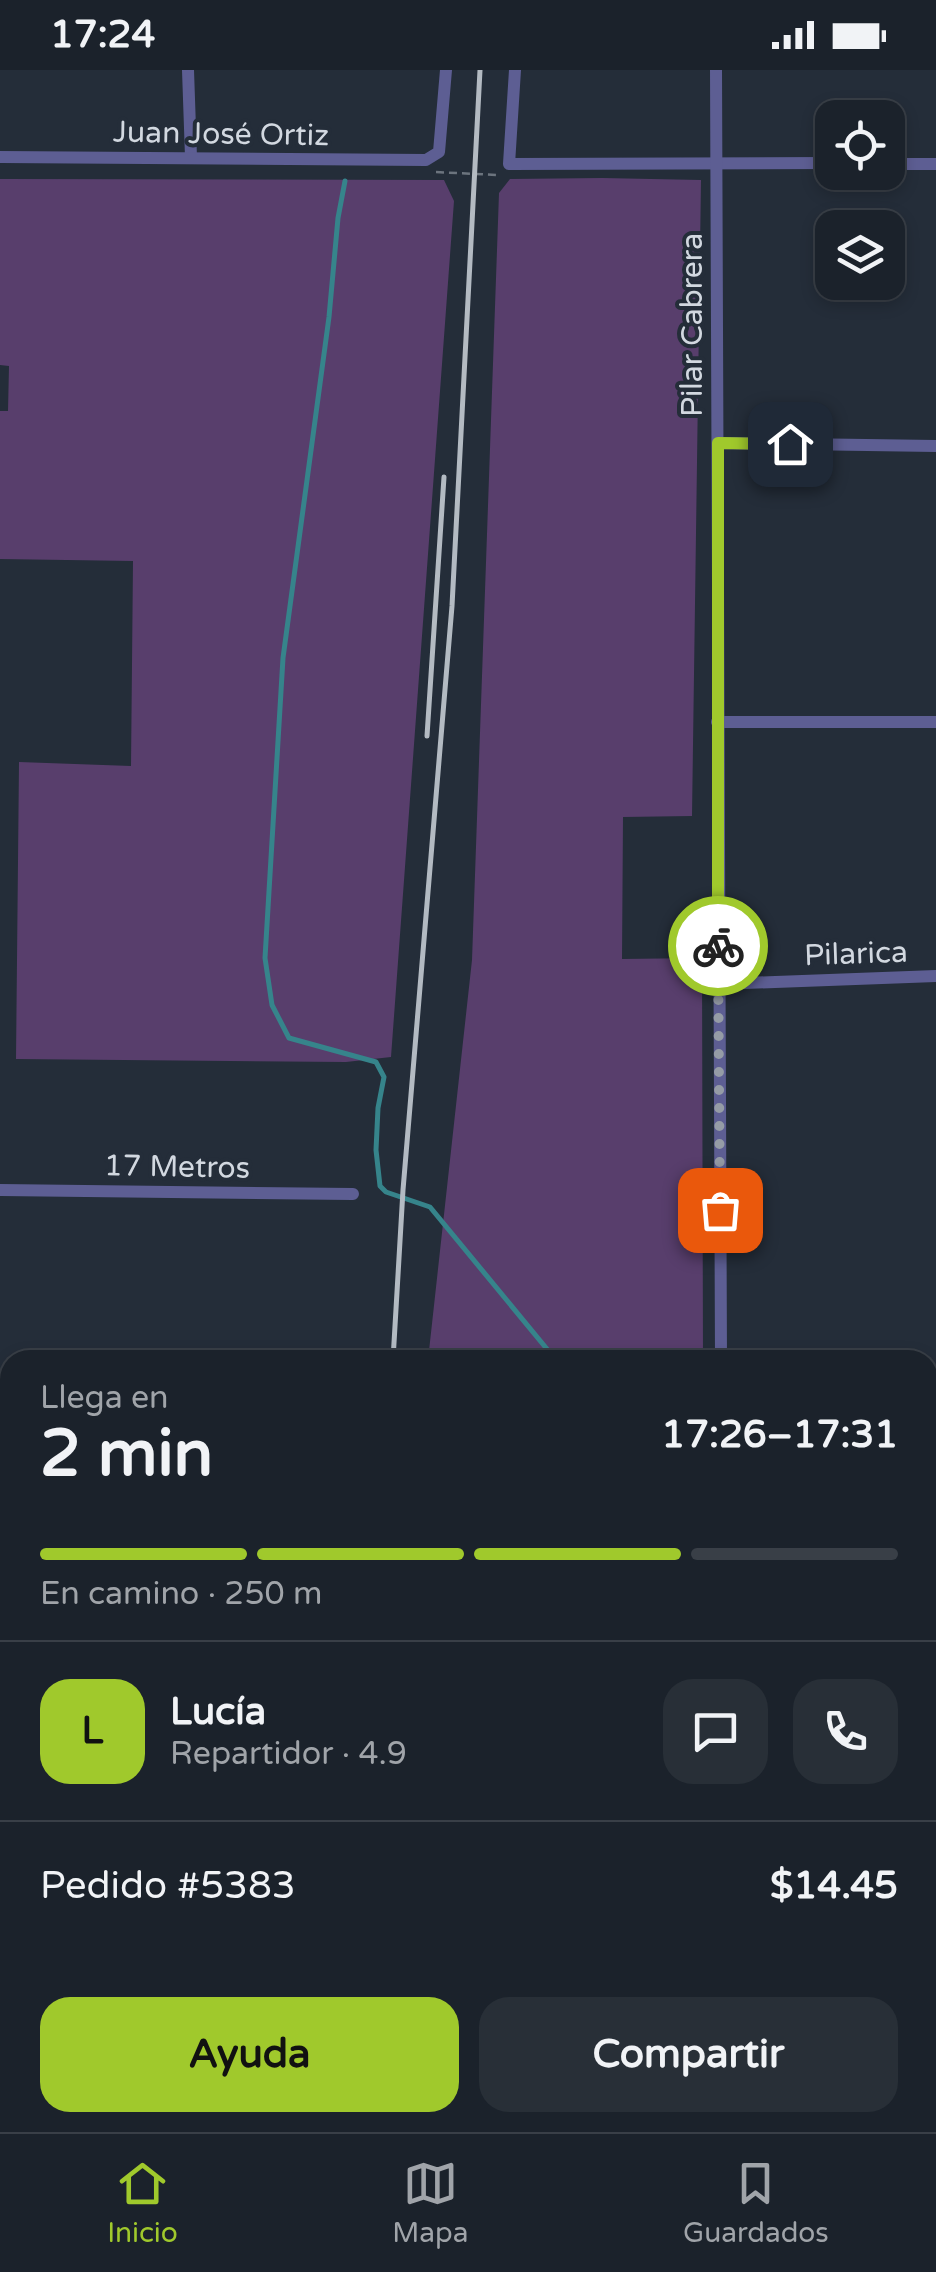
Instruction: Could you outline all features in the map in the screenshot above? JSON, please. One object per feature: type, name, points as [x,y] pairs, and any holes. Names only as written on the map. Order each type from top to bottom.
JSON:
[{"type":"street","points":[[188,70],[191,157]]},
{"type":"street","name":"Juan José Ortiz","points":[[0,157],[426,160],[440,152],[446,70]]},
{"type":"street","points":[[515,70],[509,164],[815,163]]},
{"type":"street","name":"Pilar Cabrera","points":[[716,70],[721,1350]]},
{"type":"street","points":[[905,164],[936,164]]},
{"type":"street","points":[[718,443],[936,446]]},
{"type":"street","points":[[717,722],[936,722]]},
{"type":"street","name":"Pilarica","points":[[718,984],[936,976]]},
{"type":"street","name":"17 Metros","points":[[0,1190],[353,1194]]},
{"type":"path","points":[[424,172],[498,175],[509,164]]},
{"type":"shaded area","points":[[0,179],[444,180],[454,201],[391,1057],[346,1062],[16,1059],[19,762],[131,766],[133,561],[0,559],[0,411],[8,411],[9,366],[0,365]]},
{"type":"shaded area","points":[[510,179],[701,180],[692,816],[623,817],[622,959],[702,958],[703,1350],[429,1350],[472,960],[499,193]]},
{"type":"waterway","points":[[345,181],[283,658],[265,958],[272,1005],[289,1038],[376,1062],[384,1077],[376,1150],[380,1186],[386,1192],[430,1207],[548,1350]]},
{"type":"railway","points":[[394,1350],[403,1190],[452,606],[480,70]]},
{"type":"railway","points":[[427,736],[444,477]]},
{"type":"way so far","points":[[718,946],[720,1210]]},
{"type":"route","points":[[718,946],[718,443],[790,444]]}]
